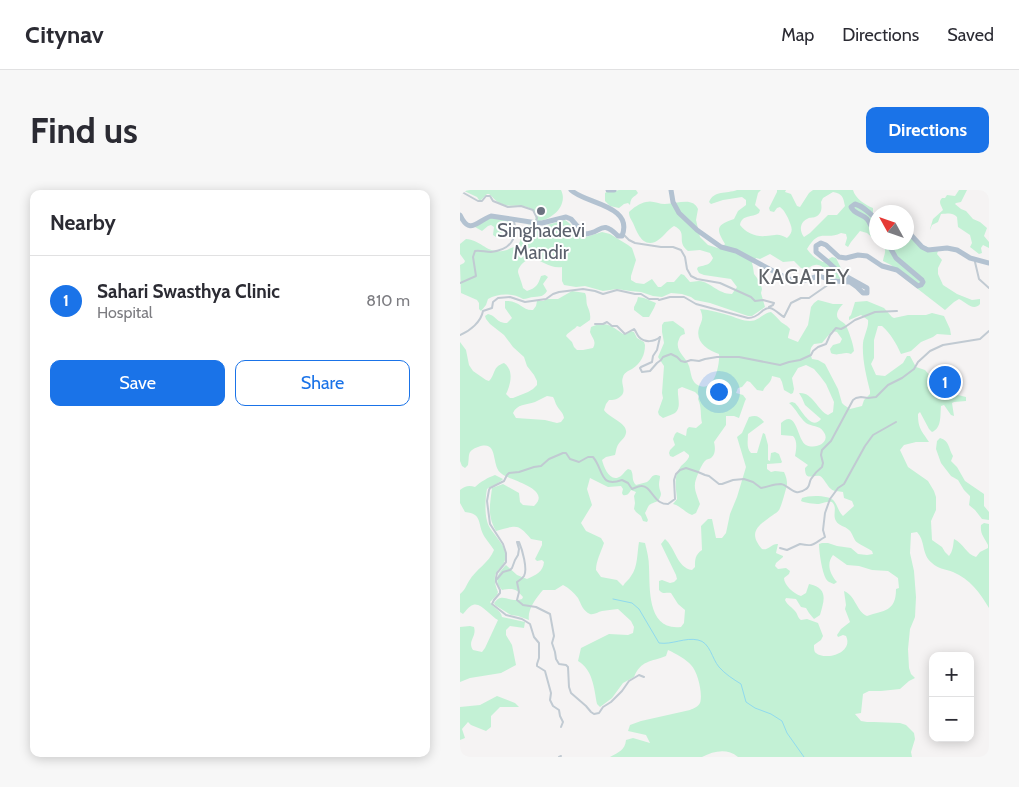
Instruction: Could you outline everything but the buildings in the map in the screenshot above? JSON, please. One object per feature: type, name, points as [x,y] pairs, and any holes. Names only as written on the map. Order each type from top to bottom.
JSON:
[{"type":"main road","points":[[460,215],[464,223],[472,226],[491,216],[536,223],[566,217],[584,234],[589,234],[605,227],[610,228],[618,236],[622,236],[623,222],[618,213],[594,201],[576,195],[570,190]]},
{"type":"main road","points":[[608,190],[614,190]]},
{"type":"main road","points":[[671,190],[673,202],[679,213],[697,230],[721,246],[736,251],[788,279],[805,280],[819,276],[834,281],[850,282],[866,294],[867,288],[840,273],[819,255],[815,249],[819,243],[826,244],[839,257],[867,256],[882,266],[897,270],[918,286],[921,286],[922,280],[896,258],[892,250]]},
{"type":"main road","points":[[869,212],[857,204],[851,207],[852,210],[867,219],[869,223]]},
{"type":"main road","points":[[914,238],[922,247],[928,250],[950,248],[970,258],[989,263]]},
{"type":"street","points":[[462,190],[462,192],[478,201],[482,201],[486,196],[490,196],[493,201],[508,207],[521,206],[533,210],[537,218],[536,223]]},
{"type":"street","points":[[460,283],[476,276],[473,260],[475,251],[491,252],[509,246],[512,242],[515,226],[513,219]]},
{"type":"street","points":[[460,335],[467,332],[481,320],[483,311],[492,308],[493,302],[498,298],[510,297],[525,302],[546,299],[559,292],[580,289],[603,294],[617,290],[641,294],[649,299],[659,300],[670,297],[684,297],[696,304],[748,318],[756,317],[774,303],[763,300],[756,301],[720,283],[691,276],[681,250],[670,246],[661,247],[635,243],[623,234]]},
{"type":"street","points":[[975,259],[979,279],[989,288]]},
{"type":"street","points":[[768,308],[784,317],[791,303],[801,298],[808,298],[834,281]]},
{"type":"street","points":[[595,324],[607,322],[612,326],[617,326],[625,334],[634,329],[638,336],[646,341],[656,340],[660,336],[652,362],[640,368],[644,373],[650,372],[656,362],[671,354],[685,362],[717,357],[739,357],[780,365],[811,355],[818,347],[826,344],[836,328],[841,329],[855,320],[875,312],[896,311]]},
{"type":"street","points":[[560,727],[562,722],[559,710],[553,706],[550,700],[551,693],[545,671],[537,666],[539,643],[534,637],[530,624],[506,615],[492,604],[500,593],[496,582],[497,573],[506,562],[506,553],[490,524],[487,501],[490,488],[504,481],[509,472],[519,472],[534,466],[541,466],[549,459],[566,453],[570,459],[579,462],[588,457],[593,457],[598,463],[604,478],[608,481],[612,483],[622,480],[628,483],[632,489],[643,486],[658,501],[668,504],[675,499],[674,480],[676,474],[686,468],[709,476],[719,484],[733,480],[744,480],[753,482],[761,488],[780,484],[791,491],[806,490],[811,479],[822,467],[823,463],[820,455],[822,450],[830,441],[853,400],[861,397],[876,397],[888,385],[914,369],[918,362],[930,352],[943,345],[980,339],[989,331]]},
{"type":"street","points":[[780,548],[787,550],[800,544],[812,546],[825,538],[825,513],[830,499],[838,488],[844,484],[865,446],[874,435],[896,422]]},
{"type":"street","points":[[496,582],[503,572],[512,569],[518,555],[517,542],[519,542],[525,561],[523,578],[517,582],[519,592],[517,600],[523,605],[549,612],[554,636],[552,643],[556,659],[559,664],[568,667],[571,693],[594,714],[599,713],[604,706],[611,702],[629,681],[639,675],[644,677]]},
{"type":"green space","points":[[462,190],[561,190],[563,196],[557,212],[547,219],[535,221],[536,215],[525,206],[502,204],[489,194],[479,200],[477,197]]},
{"type":"green space","points":[[619,190],[636,190],[638,193],[630,202],[630,205],[628,203],[624,204],[619,208],[610,206],[605,201],[605,193]]},
{"type":"green space","points":[[737,190],[761,190],[758,193],[755,205],[760,210],[759,213],[743,219],[740,225],[745,230],[759,236],[778,235],[787,238],[792,228],[785,212],[780,207],[774,212],[770,211],[769,208],[777,190],[786,190],[785,192],[791,194],[797,206],[800,207],[813,190],[853,190],[861,201],[869,206],[869,235],[860,231],[848,247],[845,245],[846,234],[819,236],[807,249],[812,255],[823,262],[832,257],[836,258],[844,274],[844,277],[841,279],[833,278],[823,267],[818,265],[813,265],[806,269],[801,268],[794,261],[783,262],[770,254],[760,259],[756,258],[752,263],[754,274],[760,282],[765,307],[752,316],[695,300],[682,294],[671,293],[662,297],[617,289],[603,291],[585,286],[564,285],[562,281],[562,267],[550,266],[536,259],[526,261],[521,265],[518,272],[523,288],[527,291],[533,289],[538,284],[541,276],[545,275],[548,277],[543,284],[547,291],[543,295],[523,299],[510,295],[496,296],[488,299],[481,311],[477,300],[461,293],[460,265],[465,261],[460,254],[460,244],[466,239],[495,251],[507,250],[518,245],[525,226],[531,225],[540,230],[543,226],[565,220],[586,237],[602,232],[610,234],[632,248],[636,260],[631,280],[636,283],[644,284],[652,279],[658,287],[661,287],[667,282],[674,282],[681,274],[690,282],[699,281],[707,283],[723,292],[732,294],[737,287],[731,279],[699,273],[698,267],[711,262],[713,258],[710,253],[700,250],[688,251],[682,244],[681,231],[674,226],[658,241],[650,243],[643,241],[630,218],[629,212],[639,205],[649,202],[665,204],[692,203],[698,209],[696,220],[700,237],[708,245],[721,249],[725,244],[719,228],[724,223],[734,219],[738,211],[746,205],[746,200],[742,197],[711,204],[709,202],[711,198],[717,194]],"holes":[[[833,192],[842,196],[845,206],[837,215],[828,215],[804,237],[801,229],[803,222],[819,214],[823,198]]]},
{"type":"green space","points":[[959,190],[967,190],[961,202],[955,204],[987,228],[984,236],[989,242],[989,248],[983,245],[981,248],[982,253],[979,254],[970,247],[972,243],[970,235],[958,227],[957,217],[953,214],[941,214],[938,222],[932,225],[930,230],[933,219],[943,210],[940,204],[941,199],[947,195],[955,196]]},
{"type":"green space","points":[[492,217],[512,221],[500,237],[493,235],[494,227],[491,225],[482,231],[475,227]]},
{"type":"green space","points":[[914,238],[922,245],[938,251],[937,254],[942,260],[938,268],[938,274],[943,285],[957,294],[972,300],[980,299],[980,304],[972,307],[959,299],[945,310],[905,279],[891,265],[883,261],[885,250],[914,250]]},
{"type":"green space","points":[[572,291],[586,294],[590,320],[580,327],[577,326],[566,336],[577,350],[593,348],[594,341],[590,332],[591,327],[600,324],[612,326],[623,334],[631,331],[634,332],[637,338],[644,342],[645,345],[640,361],[635,367],[626,372],[622,380],[623,394],[616,399],[609,400],[606,404],[604,410],[606,413],[624,426],[626,433],[616,449],[615,455],[602,460],[604,467],[611,477],[618,478],[628,469],[631,470],[636,485],[647,482],[654,476],[660,476],[659,487],[661,496],[658,501],[649,506],[645,513],[648,520],[647,522],[643,521],[634,509],[634,496],[636,492],[631,490],[627,495],[623,495],[621,486],[608,487],[590,478],[587,489],[592,505],[581,523],[586,531],[601,538],[604,543],[596,567],[601,577],[617,580],[623,586],[635,568],[639,542],[645,543],[649,561],[651,597],[656,616],[670,626],[681,627],[684,623],[685,610],[678,604],[671,593],[663,593],[659,590],[659,581],[662,580],[670,583],[677,579],[661,544],[665,539],[683,565],[692,570],[695,567],[697,555],[702,550],[701,526],[708,519],[712,519],[716,538],[722,538],[726,533],[730,514],[746,467],[737,437],[742,433],[749,417],[757,416],[764,422],[748,434],[748,449],[751,453],[757,453],[763,433],[765,434],[768,445],[768,460],[770,461],[771,453],[775,452],[779,454],[782,462],[767,464],[767,469],[771,472],[784,472],[787,484],[779,510],[759,526],[755,533],[755,538],[762,549],[778,544],[776,553],[783,557],[775,566],[778,569],[786,568],[790,571],[784,578],[793,591],[801,596],[806,593],[809,584],[820,589],[822,592],[824,600],[820,615],[814,619],[806,608],[801,607],[796,599],[786,598],[785,600],[801,620],[807,619],[818,623],[823,636],[814,645],[814,651],[826,656],[837,654],[846,647],[846,636],[838,637],[837,635],[850,622],[845,609],[844,591],[851,596],[860,611],[867,616],[888,609],[894,602],[896,589],[899,588],[898,578],[888,571],[847,565],[833,555],[829,565],[832,576],[837,582],[834,584],[826,579],[821,562],[819,544],[828,543],[851,548],[858,554],[873,554],[872,551],[856,542],[849,530],[837,523],[835,507],[832,502],[817,504],[801,501],[802,498],[809,496],[832,499],[843,516],[854,506],[852,501],[844,498],[843,492],[832,490],[820,476],[806,475],[805,468],[808,465],[795,456],[795,438],[793,436],[781,435],[781,423],[786,419],[790,419],[794,422],[806,445],[818,446],[824,442],[826,439],[821,429],[806,423],[789,403],[795,403],[810,421],[817,422],[821,419],[805,405],[799,393],[808,395],[828,415],[833,412],[834,402],[826,384],[814,369],[806,365],[798,368],[792,378],[794,389],[791,394],[784,390],[780,378],[772,376],[763,391],[757,390],[747,381],[742,387],[738,388],[736,393],[743,395],[746,399],[739,418],[726,416],[726,425],[714,442],[715,450],[713,455],[705,461],[701,468],[695,486],[700,504],[696,513],[692,515],[673,504],[677,499],[676,482],[678,470],[689,455],[684,451],[673,457],[669,453],[675,445],[673,439],[677,432],[686,436],[689,427],[696,428],[702,423],[699,396],[695,392],[682,387],[678,389],[679,405],[677,411],[663,418],[659,415],[658,412],[663,398],[664,366],[658,357],[664,343],[662,325],[664,322],[673,321],[684,329],[685,334],[682,335],[678,342],[678,349],[688,363],[693,380],[702,387],[707,386],[715,378],[719,354],[706,348],[700,341],[698,333],[702,317],[700,309],[750,321],[771,312],[790,329],[788,338],[798,342],[808,325],[811,307],[814,303],[818,300],[833,304],[843,304],[838,311],[837,317],[846,326],[854,351],[851,354],[831,353],[830,349],[833,345],[840,343],[842,339],[837,332],[832,331],[822,343],[814,344],[810,353],[812,359],[825,364],[838,389],[842,403],[850,409],[862,406],[864,400],[870,394],[863,349],[868,320],[861,315],[849,320],[855,302],[867,301],[884,308],[894,318],[932,313],[944,316],[951,335],[937,334],[921,342],[911,351],[901,354],[888,332],[882,326],[878,326],[874,340],[874,358],[871,364],[876,375],[885,376],[903,363],[907,356],[910,356],[916,367],[925,370],[941,388],[966,397],[966,401],[952,403],[954,416],[951,415],[944,405],[941,406],[939,424],[932,432],[920,412],[918,419],[920,427],[929,442],[916,442],[904,445],[900,450],[908,467],[928,481],[934,491],[936,510],[931,521],[932,540],[942,547],[949,556],[954,539],[976,557],[980,552],[988,548],[981,531],[981,525],[984,523],[989,524],[989,608],[965,578],[937,567],[932,563],[926,556],[920,536],[917,532],[911,533],[910,553],[914,571],[916,597],[915,617],[910,629],[908,649],[909,668],[915,678],[900,689],[869,691],[863,694],[861,713],[855,714],[861,721],[906,725],[914,733],[912,757],[738,757],[729,752],[720,751],[702,757],[610,757],[623,748],[626,740],[633,738],[650,743],[646,735],[628,731],[630,725],[690,710],[698,706],[701,694],[694,668],[687,661],[668,650],[666,656],[643,664],[634,677],[623,683],[612,698],[600,707],[597,704],[590,674],[578,661],[581,648],[609,634],[628,635],[633,633],[634,627],[631,621],[618,609],[594,614],[588,613],[575,594],[563,585],[555,590],[543,590],[531,608],[529,620],[511,615],[495,605],[496,600],[501,598],[517,600],[523,597],[514,590],[502,590],[499,586],[498,577],[506,565],[517,575],[527,579],[541,571],[544,562],[535,559],[542,541],[531,539],[516,527],[496,531],[490,515],[492,488],[503,484],[519,493],[520,502],[523,505],[534,506],[538,500],[538,495],[528,486],[498,471],[492,450],[489,447],[478,447],[472,450],[469,454],[468,465],[465,468],[460,461],[460,342],[466,350],[469,365],[473,371],[489,381],[496,369],[504,363],[509,369],[511,377],[506,394],[513,398],[528,392],[537,385],[537,381],[527,366],[524,357],[504,335],[490,324],[485,316],[488,314],[501,322],[507,323],[512,318],[505,308],[505,301],[514,302],[526,309],[533,310],[537,301],[558,299]],"holes":[[[547,396],[553,397],[564,416],[561,422],[516,418],[513,413],[519,406],[535,402]]]},
{"type":"green space","points":[[638,297],[656,303],[649,317],[643,317],[634,310]]},
{"type":"green space","points":[[940,438],[947,443],[953,456],[951,461],[965,481],[984,494],[984,506],[989,512],[989,520],[982,519],[969,505],[970,496],[958,480],[951,476],[941,463],[936,449],[937,441]]},
{"type":"green space","points":[[495,475],[503,479],[487,489],[486,515],[490,528],[504,549],[505,558],[495,577],[497,595],[490,602],[502,617],[525,622],[524,628],[510,626],[506,630],[506,635],[512,645],[516,665],[501,673],[470,678],[460,682],[460,627],[474,627],[471,647],[473,650],[482,652],[498,620],[476,605],[470,606],[463,614],[460,612],[460,594],[472,577],[489,559],[494,550],[484,536],[477,517],[465,512],[460,503],[460,490],[467,486],[475,487]]},
{"type":"green space","points":[[497,696],[515,703],[519,707],[500,707],[491,716],[491,727],[486,731],[468,722],[462,729],[465,738],[460,740],[460,707],[480,705]]},
{"type":"waterway","points":[[613,599],[632,603],[639,609],[659,643],[693,639],[702,641],[708,647],[719,667],[741,684],[746,702],[782,721],[787,733],[804,757]]},
{"type":"place","name":"Singhadevi Mandir","points":[[541,211]]},
{"type":"place","name":"Sahari Swasthya Clinic","points":[[945,382]]},
{"type":"district","name":"KAGATEY","points":[[804,277]]}]
